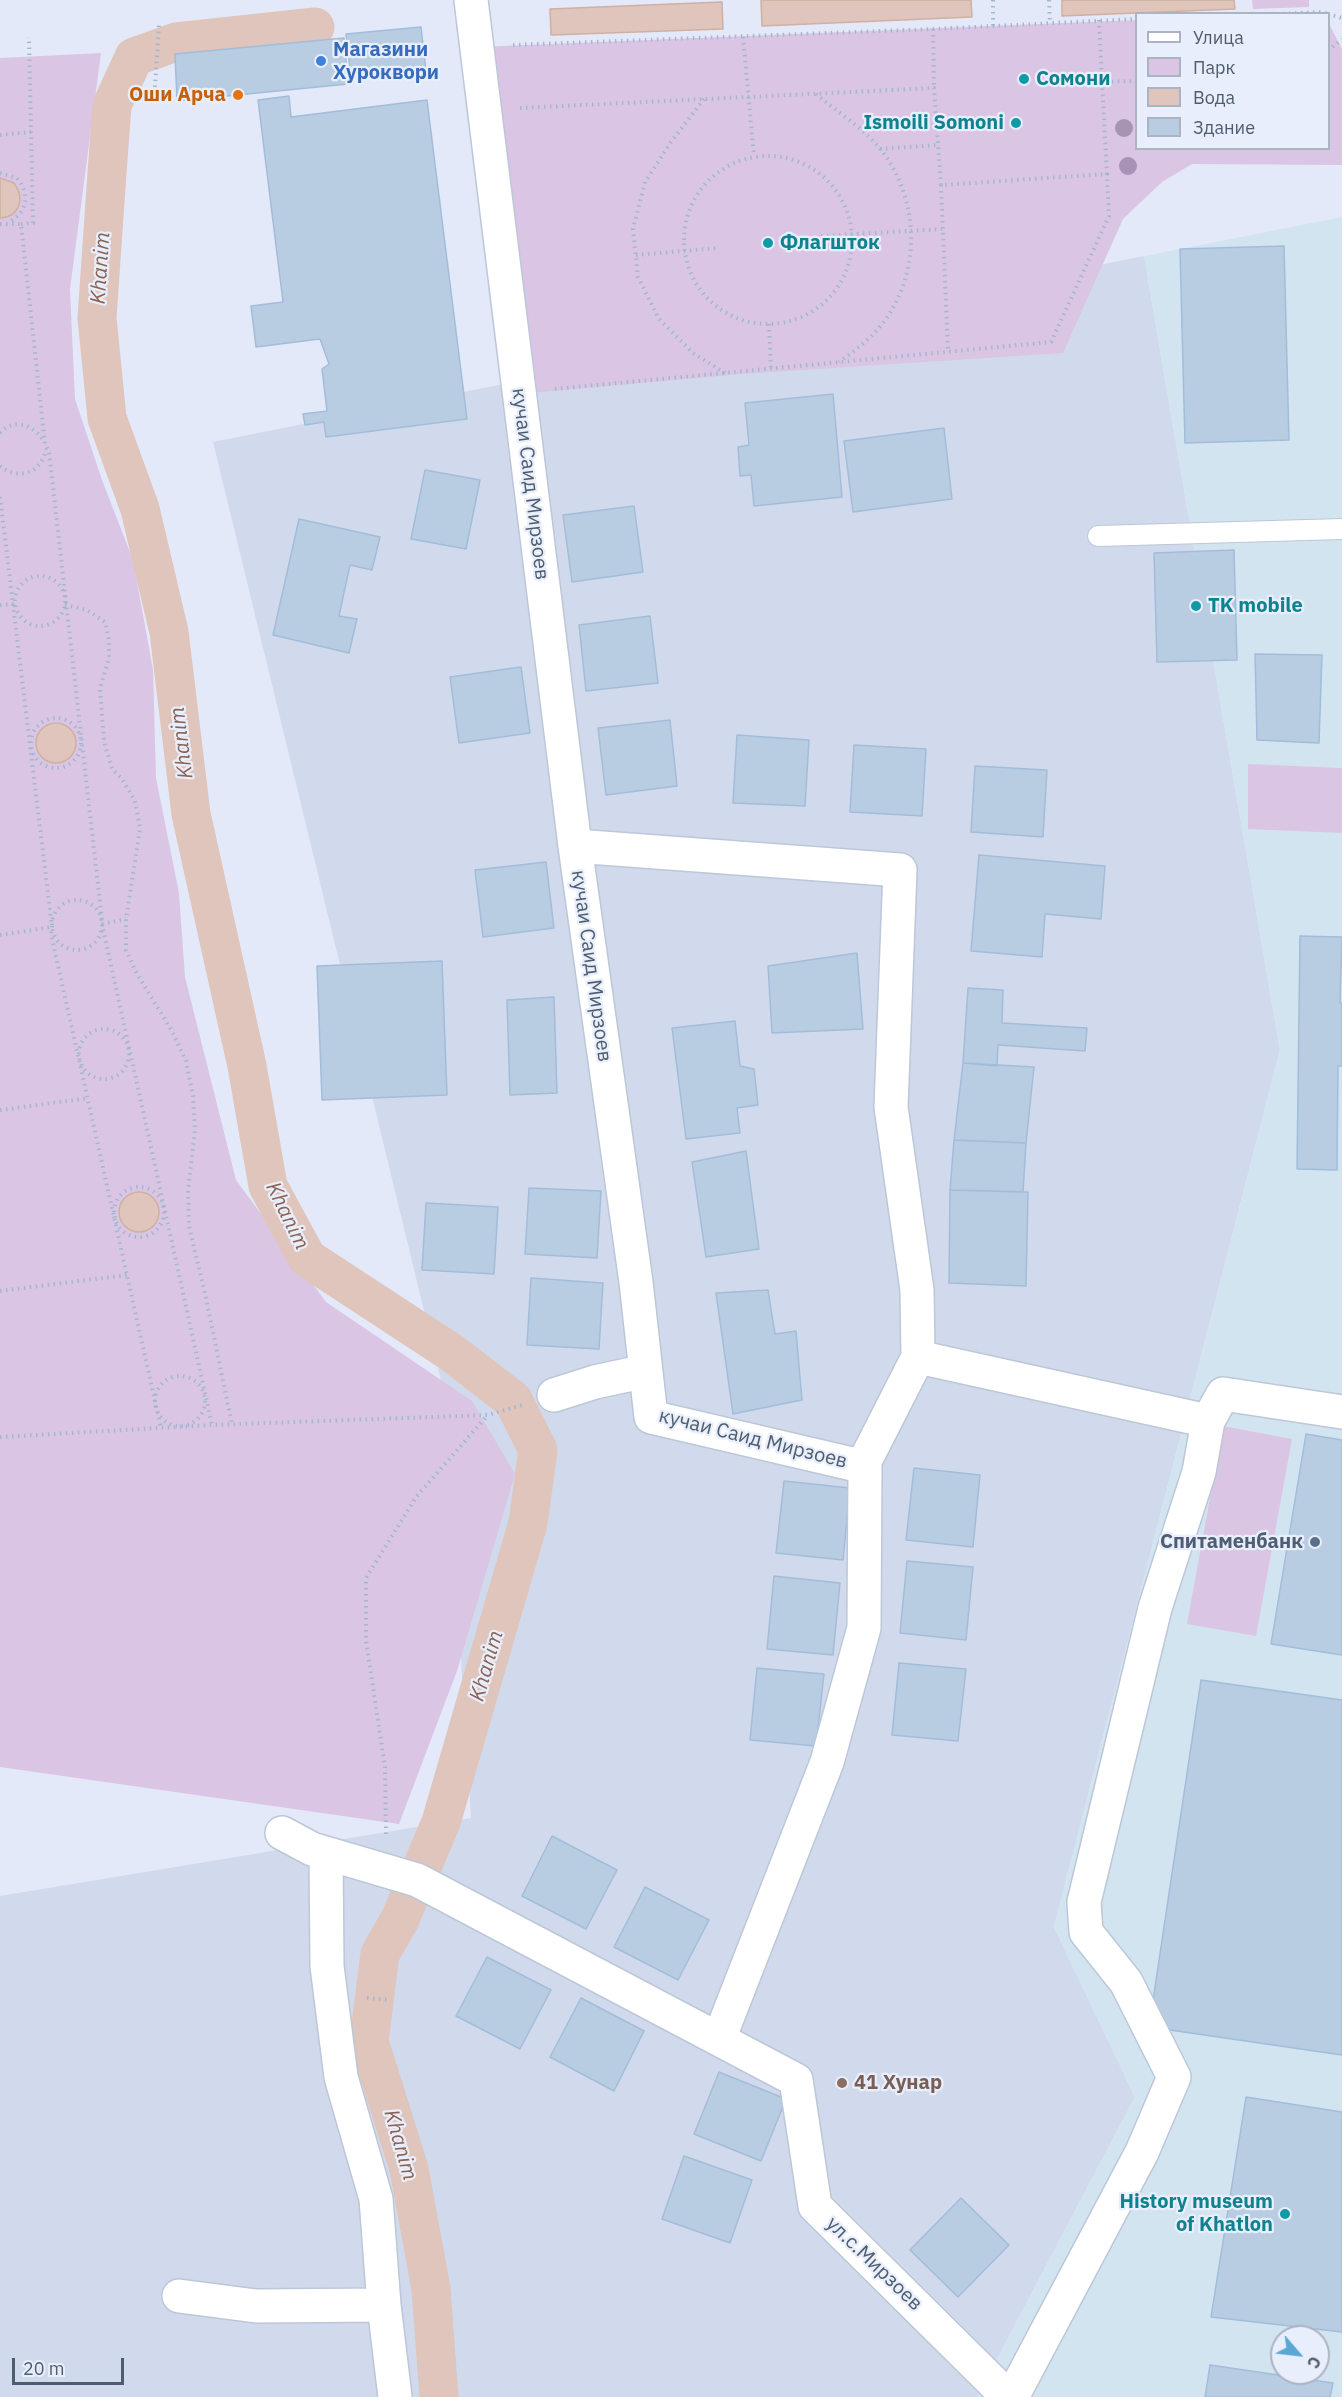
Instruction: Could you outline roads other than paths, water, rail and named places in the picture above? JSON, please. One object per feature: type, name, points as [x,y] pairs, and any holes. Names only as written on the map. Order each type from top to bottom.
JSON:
[{"type":"street","name":"кучаи Саид Мирзоев","points":[[471,0],[575,846],[651,1417],[865,1467],[864,1628],[827,1762],[719,2038]]},
{"type":"street","points":[[575,846],[900,870],[891,1107],[917,1290],[918,1357],[865,1461]]},
{"type":"street","points":[[918,1357],[1208,1421]]},
{"type":"street","points":[[554,1395],[595,1382],[646,1371]]},
{"type":"street","points":[[1012,2397],[1142,2152],[1174,2077],[1126,1982],[1086,1932],[1084,1902],[1155,1608],[1199,1472],[1208,1421],[1223,1394],[1342,1412]]},
{"type":"street","points":[[282,1833],[312,1850],[417,1880],[719,2038]]},
{"type":"street","points":[[326,1854],[327,1966],[341,2077],[376,2199],[384,2305],[395,2397]]},
{"type":"street","name":"ул.с.Мирзоев","points":[[719,2038],[796,2080],[815,2206],[981,2385],[1008,2397]]},
{"type":"street","points":[[179,2296],[255,2306],[384,2305]]},
{"type":"lane","points":[[1098,536],[1342,529]]},
{"type":"water","points":[[761,0],[971,0],[972,17],[762,26]]},
{"type":"water","points":[[1062,0],[1234,0],[1235,9],[1135,12],[1062,16]]},
{"type":"water","points":[[722,2],[723,29],[551,35],[550,9]]},
{"type":"water","points":[[0,178],[14,183],[20,200],[19,206],[12,214],[0,218]]},
{"type":"water","points":[[56,723],[70,729],[76,743],[70,757],[56,763],[42,757],[36,743],[42,729]]},
{"type":"water","points":[[139,1192],[147,1193],[153,1198],[158,1204],[158,1220],[153,1226],[147,1231],[139,1232],[131,1231],[125,1226],[120,1220],[119,1212],[120,1204],[125,1198],[131,1193]]},
{"type":"waterway","name":"Khanim","points":[[315,27],[176,42],[134,57],[112,105],[97,318],[107,418],[140,509],[169,632],[191,814],[247,1066],[268,1186],[307,1258],[452,1353],[513,1400],[538,1450],[528,1523],[441,1822],[400,1919],[380,1954],[369,2041],[409,2169],[431,2289],[439,2397]]},
{"type":"place","name":"Магазини Хуроквори","points":[[321,61]]},
{"type":"place","name":"Сомони","points":[[1024,79]]},
{"type":"place","name":"Оши Арча","points":[[238,95]]},
{"type":"place","name":"Ismoili Somoni","points":[[1016,123]]},
{"type":"place","name":"Флагшток","points":[[768,243]]},
{"type":"place","name":"TK mobile","points":[[1196,606]]},
{"type":"place","name":"Спитаменбанк","points":[[1315,1542]]},
{"type":"place","name":"41 Хунар","points":[[842,2083]]},
{"type":"place","name":"History museum of Khatlon","points":[[1285,2214]]}]
